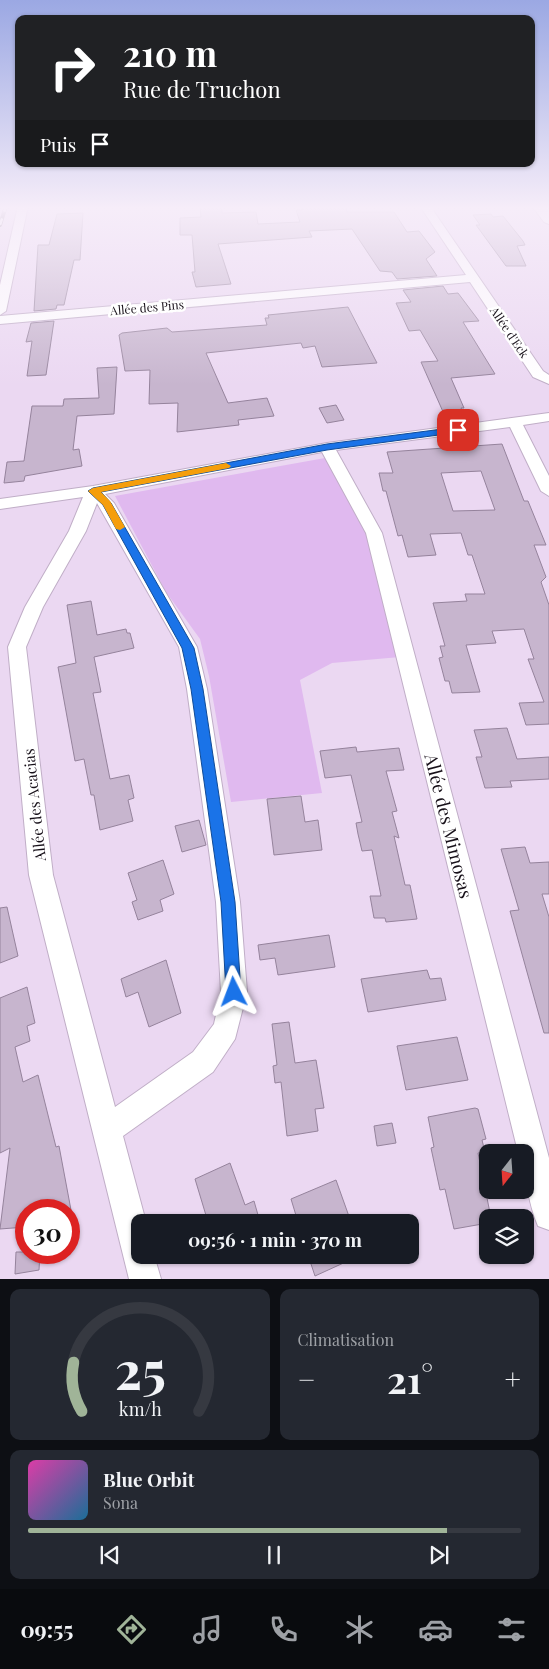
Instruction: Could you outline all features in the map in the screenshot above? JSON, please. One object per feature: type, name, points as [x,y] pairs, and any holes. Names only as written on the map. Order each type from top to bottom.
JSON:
[{"type":"street","points":[[0,311],[10,266]]},
{"type":"street","name":"Allée d'Eck","points":[[465,266],[538,374],[549,380]]},
{"type":"street","name":"Allée des Pins","points":[[0,320],[473,278]]},
{"type":"street","points":[[0,504],[93,491],[327,447],[549,417]]},
{"type":"street","points":[[515,423],[549,491]]},
{"type":"street","name":"Allée des Mimosas","points":[[327,447],[374,533],[549,1214]]},
{"type":"street","points":[[93,491],[106,503],[188,648],[197,689],[228,902],[234,992],[226,1030],[203,1062],[107,1130]]},
{"type":"street","name":"Allée des Acacias","points":[[93,491],[87,513],[24,625],[17,646],[42,875],[145,1279]]},
{"type":"shaded area","points":[[325,458],[370,537],[400,657],[332,663],[300,680],[322,793],[231,802],[209,676],[200,639],[166,592],[115,496]]},
{"type":"building","points":[[37,266],[73,266],[64,305],[57,305],[56,309],[34,311]]},
{"type":"building","points":[[194,266],[225,266],[231,284],[196,287],[192,272],[195,272]]},
{"type":"building","points":[[376,266],[430,266],[437,276],[397,279],[392,272],[380,271]]},
{"type":"building","points":[[443,286],[448,294],[458,293],[479,321],[463,322],[495,374],[451,378],[464,408],[461,408],[463,413],[444,414],[421,362],[438,361],[420,330],[409,331],[396,303],[411,302],[403,290]]},
{"type":"building","points":[[348,307],[377,363],[322,367],[315,346],[303,348],[301,343],[206,353],[228,403],[267,398],[274,416],[238,420],[239,425],[177,432],[178,403],[149,404],[150,370],[125,371],[119,335],[122,333],[167,328],[172,332],[267,325],[265,318],[269,318],[268,315]]},
{"type":"building","points":[[54,321],[46,375],[27,376],[32,341],[26,342],[31,323]]},
{"type":"building","points":[[117,367],[114,414],[77,416],[73,450],[79,449],[82,466],[25,476],[24,481],[4,483],[7,462],[24,461],[32,406],[63,406],[64,399],[99,398],[97,368]]},
{"type":"building","points":[[336,405],[344,420],[327,423],[319,408]]},
{"type":"building","points":[[502,444],[524,501],[528,501],[546,545],[534,545],[546,577],[541,582],[549,605],[549,724],[526,725],[519,703],[544,702],[528,659],[534,659],[524,629],[492,631],[496,643],[466,645],[480,692],[452,693],[449,681],[445,681],[439,658],[443,657],[440,646],[445,646],[433,603],[467,601],[465,594],[485,594],[472,555],[468,555],[461,533],[430,534],[436,555],[408,557],[402,535],[398,536],[386,491],[383,491],[379,473],[393,473],[387,452]],"holes":[[[481,471],[495,510],[453,511],[441,473]]]},
{"type":"building","points":[[91,601],[97,635],[126,629],[127,633],[130,633],[134,648],[94,657],[101,692],[93,693],[110,779],[129,775],[134,798],[128,800],[133,821],[100,830],[94,795],[91,795],[84,759],[75,761],[58,667],[76,663],[67,605]]},
{"type":"building","points":[[507,728],[517,759],[549,757],[549,779],[510,781],[512,787],[485,788],[476,757],[482,757],[474,730]]},
{"type":"building","points":[[356,747],[357,752],[399,748],[404,770],[386,771],[397,811],[392,812],[399,838],[394,836],[405,885],[410,885],[417,919],[386,922],[385,918],[374,918],[370,896],[381,896],[372,850],[362,851],[356,823],[362,822],[351,775],[325,778],[320,751]]},
{"type":"building","points":[[301,796],[305,822],[318,820],[322,850],[274,855],[267,799]]},
{"type":"building","points":[[199,820],[206,845],[182,852],[175,826]]},
{"type":"building","points":[[525,847],[530,863],[549,862],[549,894],[542,894],[549,917],[549,1033],[544,1033],[510,911],[519,910],[501,849]]},
{"type":"building","points":[[163,860],[174,894],[160,900],[163,911],[138,920],[132,902],[137,900],[128,873]]},
{"type":"building","points":[[7,907],[18,956],[0,963],[0,908]]},
{"type":"building","points":[[329,935],[335,967],[278,975],[275,958],[260,960],[258,945]]},
{"type":"building","points":[[166,960],[181,1013],[149,1027],[138,992],[126,997],[121,979]]},
{"type":"building","points":[[427,970],[430,979],[441,978],[446,1000],[368,1012],[361,979]]},
{"type":"building","points":[[27,987],[35,1023],[27,1026],[30,1041],[15,1047],[23,1082],[38,1075],[56,1147],[59,1146],[69,1199],[15,1199],[15,1228],[0,1229],[10,1148],[0,1153],[0,998]]},
{"type":"building","points":[[289,1022],[295,1063],[316,1060],[324,1108],[315,1109],[318,1131],[287,1136],[281,1082],[275,1083],[273,1066],[277,1065],[272,1024]]},
{"type":"building","points":[[457,1037],[468,1080],[406,1090],[397,1046]]},
{"type":"building","points":[[478,1109],[486,1139],[482,1140],[483,1144],[479,1144],[479,1199],[487,1199],[489,1209],[479,1209],[479,1225],[454,1229],[445,1189],[440,1190],[431,1148],[434,1147],[428,1117]]},
{"type":"building","points":[[392,1123],[396,1143],[377,1146],[374,1126]]},
{"type":"building","points":[[230,1163],[245,1205],[254,1201],[258,1214],[206,1214],[195,1179]]},
{"type":"building","points":[[336,1180],[348,1214],[296,1214],[291,1199]]},
{"type":"building","points":[[15,1264],[39,1264],[39,1270],[15,1274]]},
{"type":"building","points":[[311,1264],[341,1264],[315,1276]]},
{"type":"slow traffic","points":[[120,527],[106,503],[93,491],[226,466]]},
{"type":"route","points":[[234,992],[228,902],[197,689],[188,648],[106,503],[93,491],[327,447],[458,430]]}]
